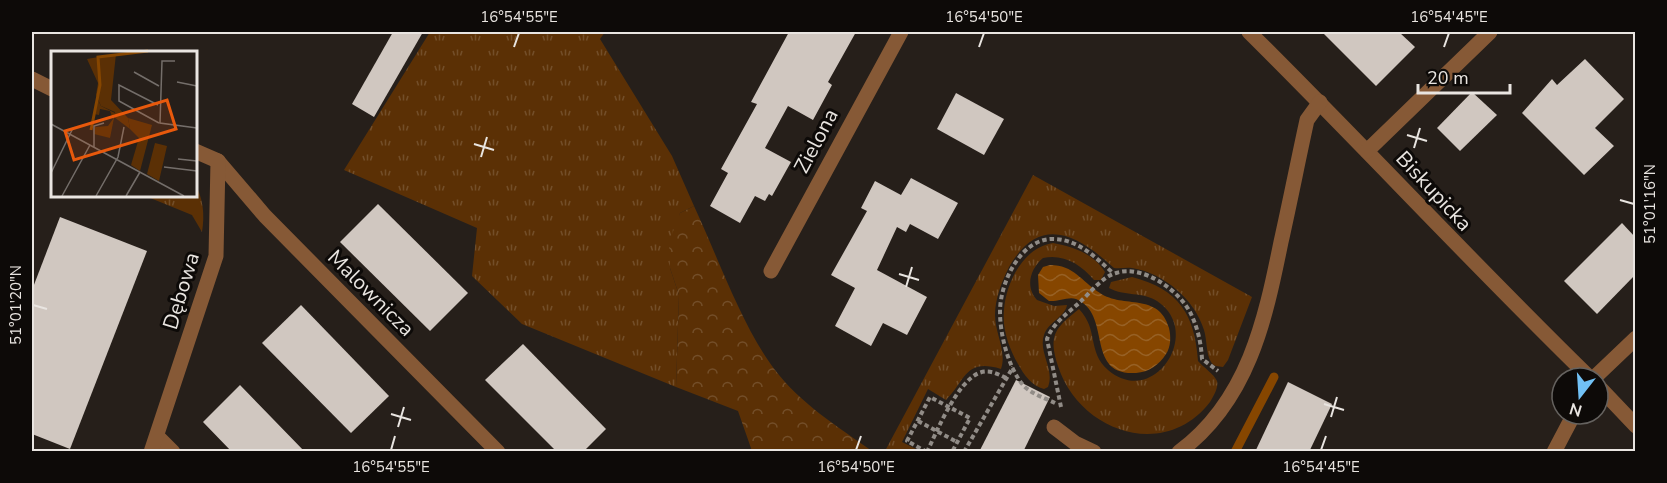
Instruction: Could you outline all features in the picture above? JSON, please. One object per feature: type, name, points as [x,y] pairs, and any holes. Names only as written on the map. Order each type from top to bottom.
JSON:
[{"type":"street","name":"Zielona","points":[[771,271],[901,32]]},
{"type":"street","name":"Biskupicka","points":[[1249,32],[1320,102],[1495,286],[1579,366]]},
{"type":"street","points":[[1367,151],[1490,32]]},
{"type":"street","points":[[32,79],[51,88]]},
{"type":"street","points":[[1179,452],[1194,441],[1240,381],[1260,337],[1307,120],[1320,102]]},
{"type":"street","points":[[196,151],[218,161]]},
{"type":"street","name":"Dębowa","points":[[151,452],[216,256],[218,161]]},
{"type":"street","name":"Malownicza","points":[[218,161],[265,216],[498,452]]},
{"type":"street","points":[[1605,366],[1635,338]]},
{"type":"street","points":[[1610,399],[1635,426]]},
{"type":"street","points":[[1554,452],[1568,426]]},
{"type":"street","points":[[1054,427],[1075,443],[1094,452]]},
{"type":"street","points":[[157,436],[173,452]]},
{"type":"path","points":[[1061,406],[1023,385],[1013,367],[1005,343],[1000,309],[1012,271],[1024,252],[1039,240],[1056,239],[1089,251],[1113,273]]},
{"type":"path","points":[[1054,427],[1061,406],[1047,339],[1058,322],[1113,273],[1132,271],[1152,278],[1172,291],[1191,313],[1201,340],[1203,359],[1220,373],[1240,381]]},
{"type":"path","points":[[964,452],[1013,367]]},
{"type":"path","points":[[952,452],[970,418],[950,407],[930,397],[907,441],[927,451],[950,407],[965,385],[978,373],[996,373],[1006,378]]},
{"type":"path","points":[[918,421],[957,442]]},
{"type":"green space","points":[[430,32],[605,32],[600,39],[672,156],[694,206],[680,213],[670,268],[679,295],[676,387],[522,324],[472,276],[477,228],[344,170]]},
{"type":"green space","points":[[1033,175],[1252,297],[1228,360],[1223,367],[1212,364],[1200,319],[1186,299],[1166,282],[1144,271],[1114,268],[1087,246],[1073,239],[1060,235],[1046,235],[1033,240],[1021,250],[1009,267],[999,290],[995,315],[1003,356],[1001,369],[980,366],[973,369],[946,400],[928,389],[902,442],[920,451],[885,451]]},
{"type":"green space","points":[[196,185],[203,207],[202,232],[192,215],[145,196],[196,196]]},
{"type":"green space","points":[[694,206],[741,312],[775,370],[808,404],[872,451],[752,451],[738,411],[676,387],[679,295],[670,268],[669,242],[680,213]]},
{"type":"green space","points":[[1053,243],[1082,252],[1095,260],[1105,272],[1101,280],[1094,280],[1077,265],[1065,259],[1051,257],[1043,258],[1035,267],[1030,284],[1037,300],[1054,306],[1067,305],[1044,335],[1043,348],[1050,380],[1048,387],[1044,389],[1029,380],[1015,358],[1005,331],[1004,310],[1008,288],[1018,268],[1033,251]]},
{"type":"green space","points":[[1132,277],[1162,289],[1182,306],[1193,330],[1198,361],[1217,381],[1210,402],[1191,420],[1170,431],[1148,434],[1125,431],[1103,422],[1084,408],[1069,389],[1055,355],[1054,339],[1059,327],[1079,309],[1089,325],[1097,356],[1108,370],[1125,380],[1142,380],[1156,373],[1167,362],[1174,347],[1176,330],[1170,314],[1152,298],[1109,288],[1111,282]]},
{"type":"water","points":[[1050,265],[1065,268],[1077,274],[1109,298],[1149,305],[1157,310],[1164,317],[1169,328],[1170,341],[1168,351],[1157,365],[1136,373],[1120,371],[1110,365],[1104,355],[1094,317],[1087,307],[1073,298],[1049,301],[1039,293],[1038,275],[1043,267]]},
{"type":"building","points":[[393,32],[423,32],[374,117],[352,104]]},
{"type":"building","points":[[789,32],[856,32],[828,82],[832,85],[813,120],[788,106],[765,148],[791,162],[772,196],[769,194],[765,201],[755,196],[740,223],[710,206],[728,173],[721,169],[757,104],[751,102]]},
{"type":"building","points":[[1322,32],[1399,32],[1415,47],[1376,86]]},
{"type":"building","points":[[1585,59],[1624,99],[1595,128],[1614,146],[1584,175],[1522,113],[1552,79],[1557,85]]},
{"type":"building","points":[[1472,92],[1497,115],[1460,151],[1437,128]]},
{"type":"building","points":[[956,93],[1004,119],[984,155],[937,129]]},
{"type":"building","points":[[911,178],[958,203],[938,239],[910,224],[906,232],[897,227],[877,270],[927,297],[907,335],[883,323],[871,346],[835,326],[855,288],[831,275],[867,211],[861,208],[875,181],[901,195]]},
{"type":"building","points":[[378,204],[468,293],[430,331],[340,242]]},
{"type":"building","points":[[60,217],[147,251],[70,449],[32,434],[32,290]]},
{"type":"building","points":[[1622,223],[1635,237],[1635,275],[1597,314],[1564,281]]},
{"type":"building","points":[[301,305],[389,396],[351,433],[262,343]]},
{"type":"building","points":[[523,344],[606,429],[583,452],[557,452],[485,380]]},
{"type":"building","points":[[1016,380],[1050,397],[1023,452],[979,452]]},
{"type":"building","points":[[1288,382],[1332,404],[1309,452],[1255,452]]},
{"type":"building","points":[[240,385],[305,452],[232,452],[203,422]]},
{"type":"waterway","points":[[1235,452],[1274,377]]}]
